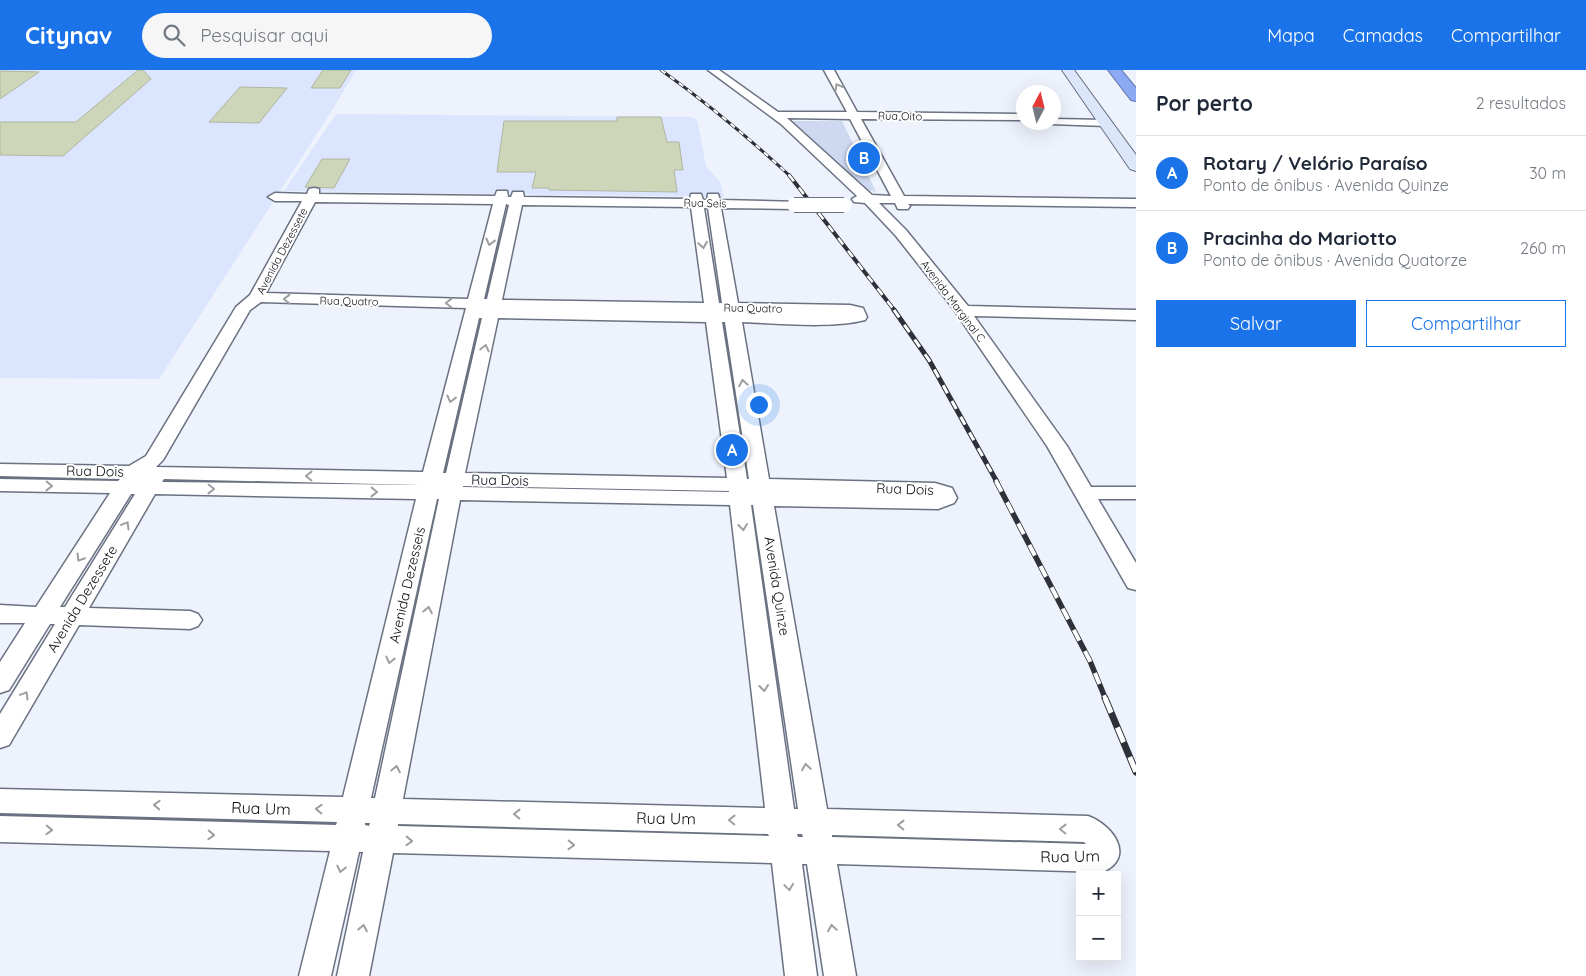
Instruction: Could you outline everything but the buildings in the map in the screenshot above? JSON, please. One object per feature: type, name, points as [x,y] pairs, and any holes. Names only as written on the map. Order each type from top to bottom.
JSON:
[{"type":"highway","points":[[1114,70],[1136,97]]},
{"type":"main road","points":[[1068,70],[1136,166]]},
{"type":"street","name":"Avenida Marginal C","points":[[713,70],[779,117],[887,203],[901,233],[966,316],[1057,446],[1136,582]]},
{"type":"street","points":[[817,70],[849,118]]},
{"type":"street","points":[[829,70],[887,203]]},
{"type":"street","name":"Rua Oito","points":[[779,117],[1016,122]]},
{"type":"street","name":"Rua Oito","points":[[849,118],[1016,117]]},
{"type":"street","points":[[1061,118],[1105,121]]},
{"type":"street","points":[[1061,122],[1105,121]]},
{"type":"street","name":"Rua Seis","points":[[277,194],[792,201],[1136,209]]},
{"type":"street","name":"Avenida Dezessete","points":[[0,737],[72,616],[143,476],[244,307],[258,297],[258,294],[320,195]]},
{"type":"street","name":"Avenida Dezesseis","points":[[353,976],[453,486],[484,308],[509,198]]},
{"type":"street","name":"Avenida Quinze","points":[[705,200],[722,312],[738,492],[801,976]]},
{"type":"street","name":"Rua Seis","points":[[887,203],[1136,203]]},
{"type":"street","name":"Rua Quatro","points":[[258,297],[265,299],[484,308],[832,314]]},
{"type":"street","name":"Avenida Dezesseis","points":[[315,976],[430,486],[484,308]]},
{"type":"street","name":"Avenida Quinze","points":[[722,312],[762,492],[840,976]]},
{"type":"street","points":[[966,316],[1136,315]]},
{"type":"street","points":[[966,316],[1136,324]]},
{"type":"street","name":"Rua Dois","points":[[0,470],[430,486],[738,492],[935,489],[945,493],[947,498],[938,502],[762,492]]},
{"type":"street","name":"Avenida Dezessete","points":[[0,683],[44,615],[143,476]]},
{"type":"street","name":"Rua Dois","points":[[0,485],[143,476]]},
{"type":"street","points":[[1088,499],[1136,493]]},
{"type":"street","points":[[1088,499],[1136,507]]},
{"type":"street","points":[[0,614],[190,620]]},
{"type":"street","name":"Rua Um","points":[[0,801],[1088,829],[1106,844],[1107,855],[1103,858],[820,852],[0,829]]},
{"type":"shaded area","points":[[0,70],[356,70],[159,379],[0,378]]},
{"type":"shaded area","points":[[336,114],[691,117],[697,119],[706,166],[720,182],[724,197],[284,191]]},
{"type":"shaded area","points":[[791,121],[842,121],[876,192],[868,190]]},
{"type":"railway","points":[[661,70],[727,121],[789,175]]},
{"type":"railway","points":[[789,175],[895,311]]},
{"type":"railway","points":[[894,310],[929,360],[997,482]]},
{"type":"railway","points":[[996,481],[1090,661],[1106,700]]},
{"type":"railway","points":[[1105,698],[1136,772]]},
{"type":"place","name":"Pracinha do Mariotto","points":[[864,158]]},
{"type":"place","name":"Rotary / Velório Paraíso","points":[[732,450]]}]
